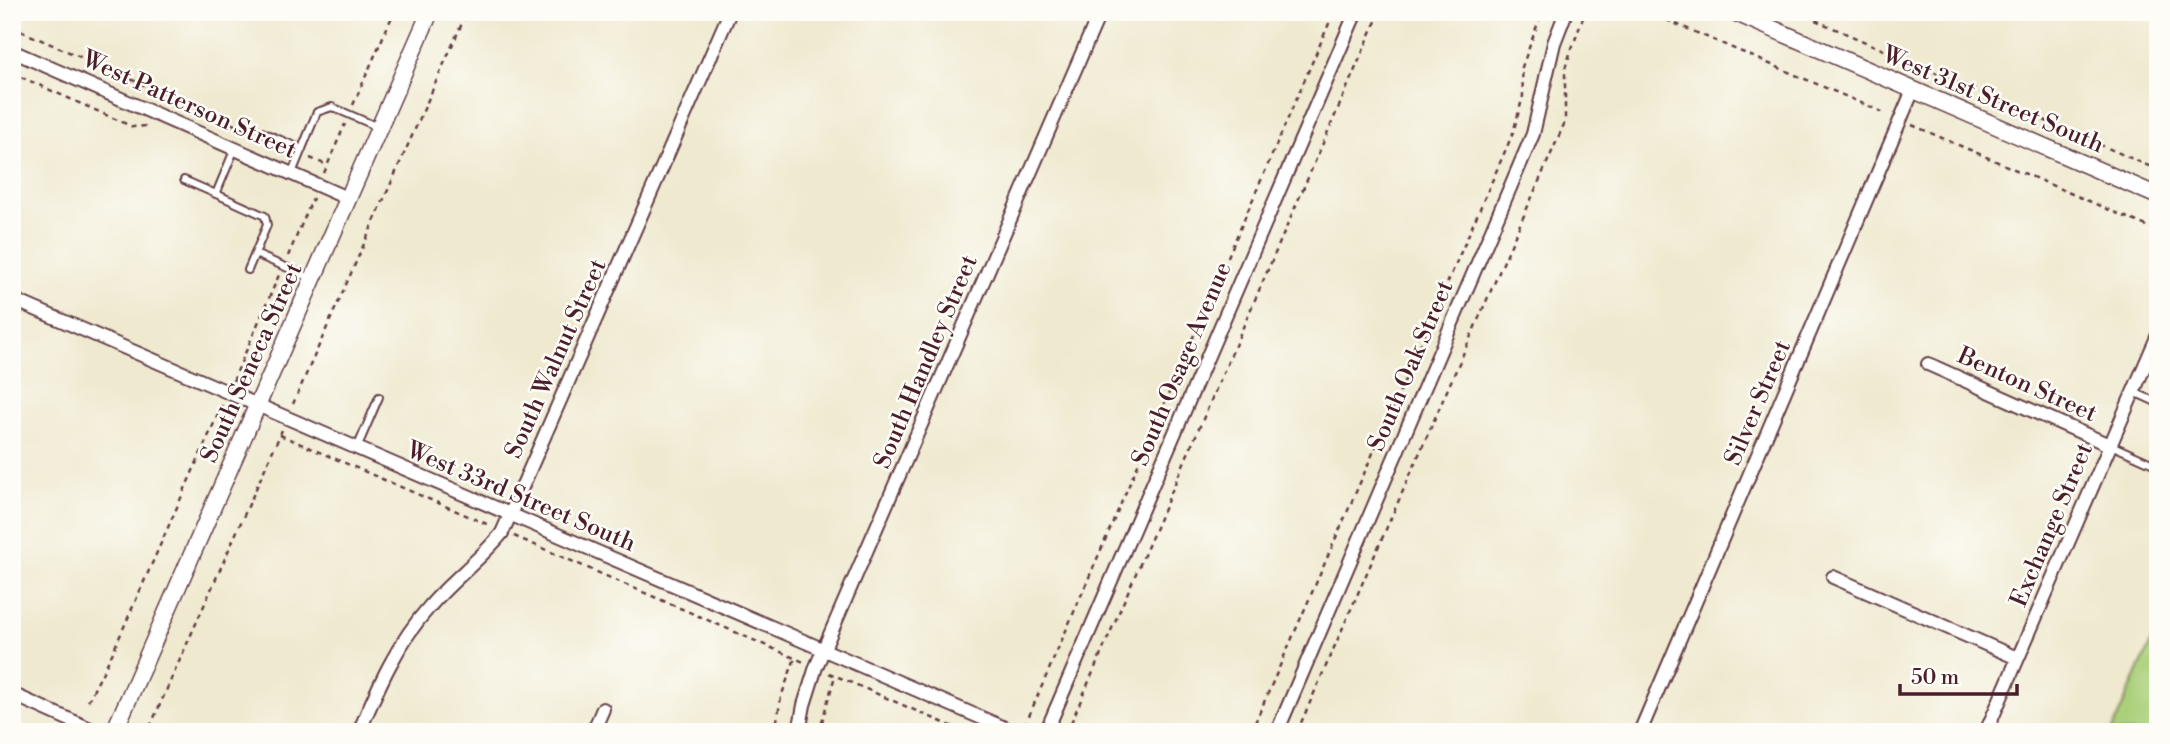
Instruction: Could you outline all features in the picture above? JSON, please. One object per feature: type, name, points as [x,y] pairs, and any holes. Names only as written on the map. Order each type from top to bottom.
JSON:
[{"type":"street","name":"South Seneca Street","points":[[114,732],[430,12]]},
{"type":"street","name":"South Walnut Street","points":[[359,732],[382,678],[411,630],[432,603],[485,554],[503,531],[730,12]]},
{"type":"street","name":"South Handley Street","points":[[799,732],[816,667],[1100,12]]},
{"type":"street","name":"South Osage Avenue","points":[[1046,732],[1356,12]]},
{"type":"street","name":"South Oak Street","points":[[1277,732],[1534,134],[1554,43],[1566,12]]},
{"type":"street","name":"West 31st Street South","points":[[1734,12],[2158,196]]},
{"type":"street","name":"West Patterson Street","points":[[12,51],[349,199]]},
{"type":"street","name":"Silver Street","points":[[1640,732],[1913,90]]},
{"type":"street","name":"West 33rd Street South","points":[[12,299],[1014,732]]},
{"type":"street","name":"Exchange Street","points":[[1986,732],[2158,335]]},
{"type":"street","name":"Benton Street","points":[[1928,364],[2109,445]]},
{"type":"street","points":[[1833,577],[2017,658]]},
{"type":"street","points":[[12,694],[97,732]]},
{"type":"street","points":[[593,732],[603,709]]},
{"type":"lane","points":[[292,173],[317,112],[332,107],[380,128]]},
{"type":"lane","points":[[262,134],[301,151]]},
{"type":"lane","points":[[216,194],[235,148]]},
{"type":"lane","points":[[184,180],[265,216],[267,225],[248,270]]},
{"type":"lane","points":[[255,254],[314,279]]},
{"type":"lane","points":[[2133,391],[2158,403]]},
{"type":"lane","points":[[357,448],[379,397]]},
{"type":"lane","points":[[2109,445],[2158,466]]},
{"type":"path","points":[[88,701],[228,393],[394,12]]},
{"type":"path","points":[[150,727],[467,12]]},
{"type":"path","points":[[1022,732],[1334,12]]},
{"type":"path","points":[[1067,732],[1380,12]]},
{"type":"path","points":[[1251,732],[1513,133],[1523,96],[1522,66],[1542,12]]},
{"type":"path","points":[[1297,732],[1565,122],[1565,68],[1585,12]]},
{"type":"path","points":[[1797,12],[2158,170]]},
{"type":"path","points":[[12,27],[262,134]]},
{"type":"path","points":[[12,73],[134,127],[146,126]]},
{"type":"path","points":[[301,151],[327,165]]},
{"type":"path","points":[[280,435],[965,732]]},
{"type":"path","points":[[775,732],[782,698],[795,658]]},
{"type":"path","points":[[819,732],[835,676]]},
{"type":"green space","points":[[2158,627],[2158,732],[2111,732]]}]
